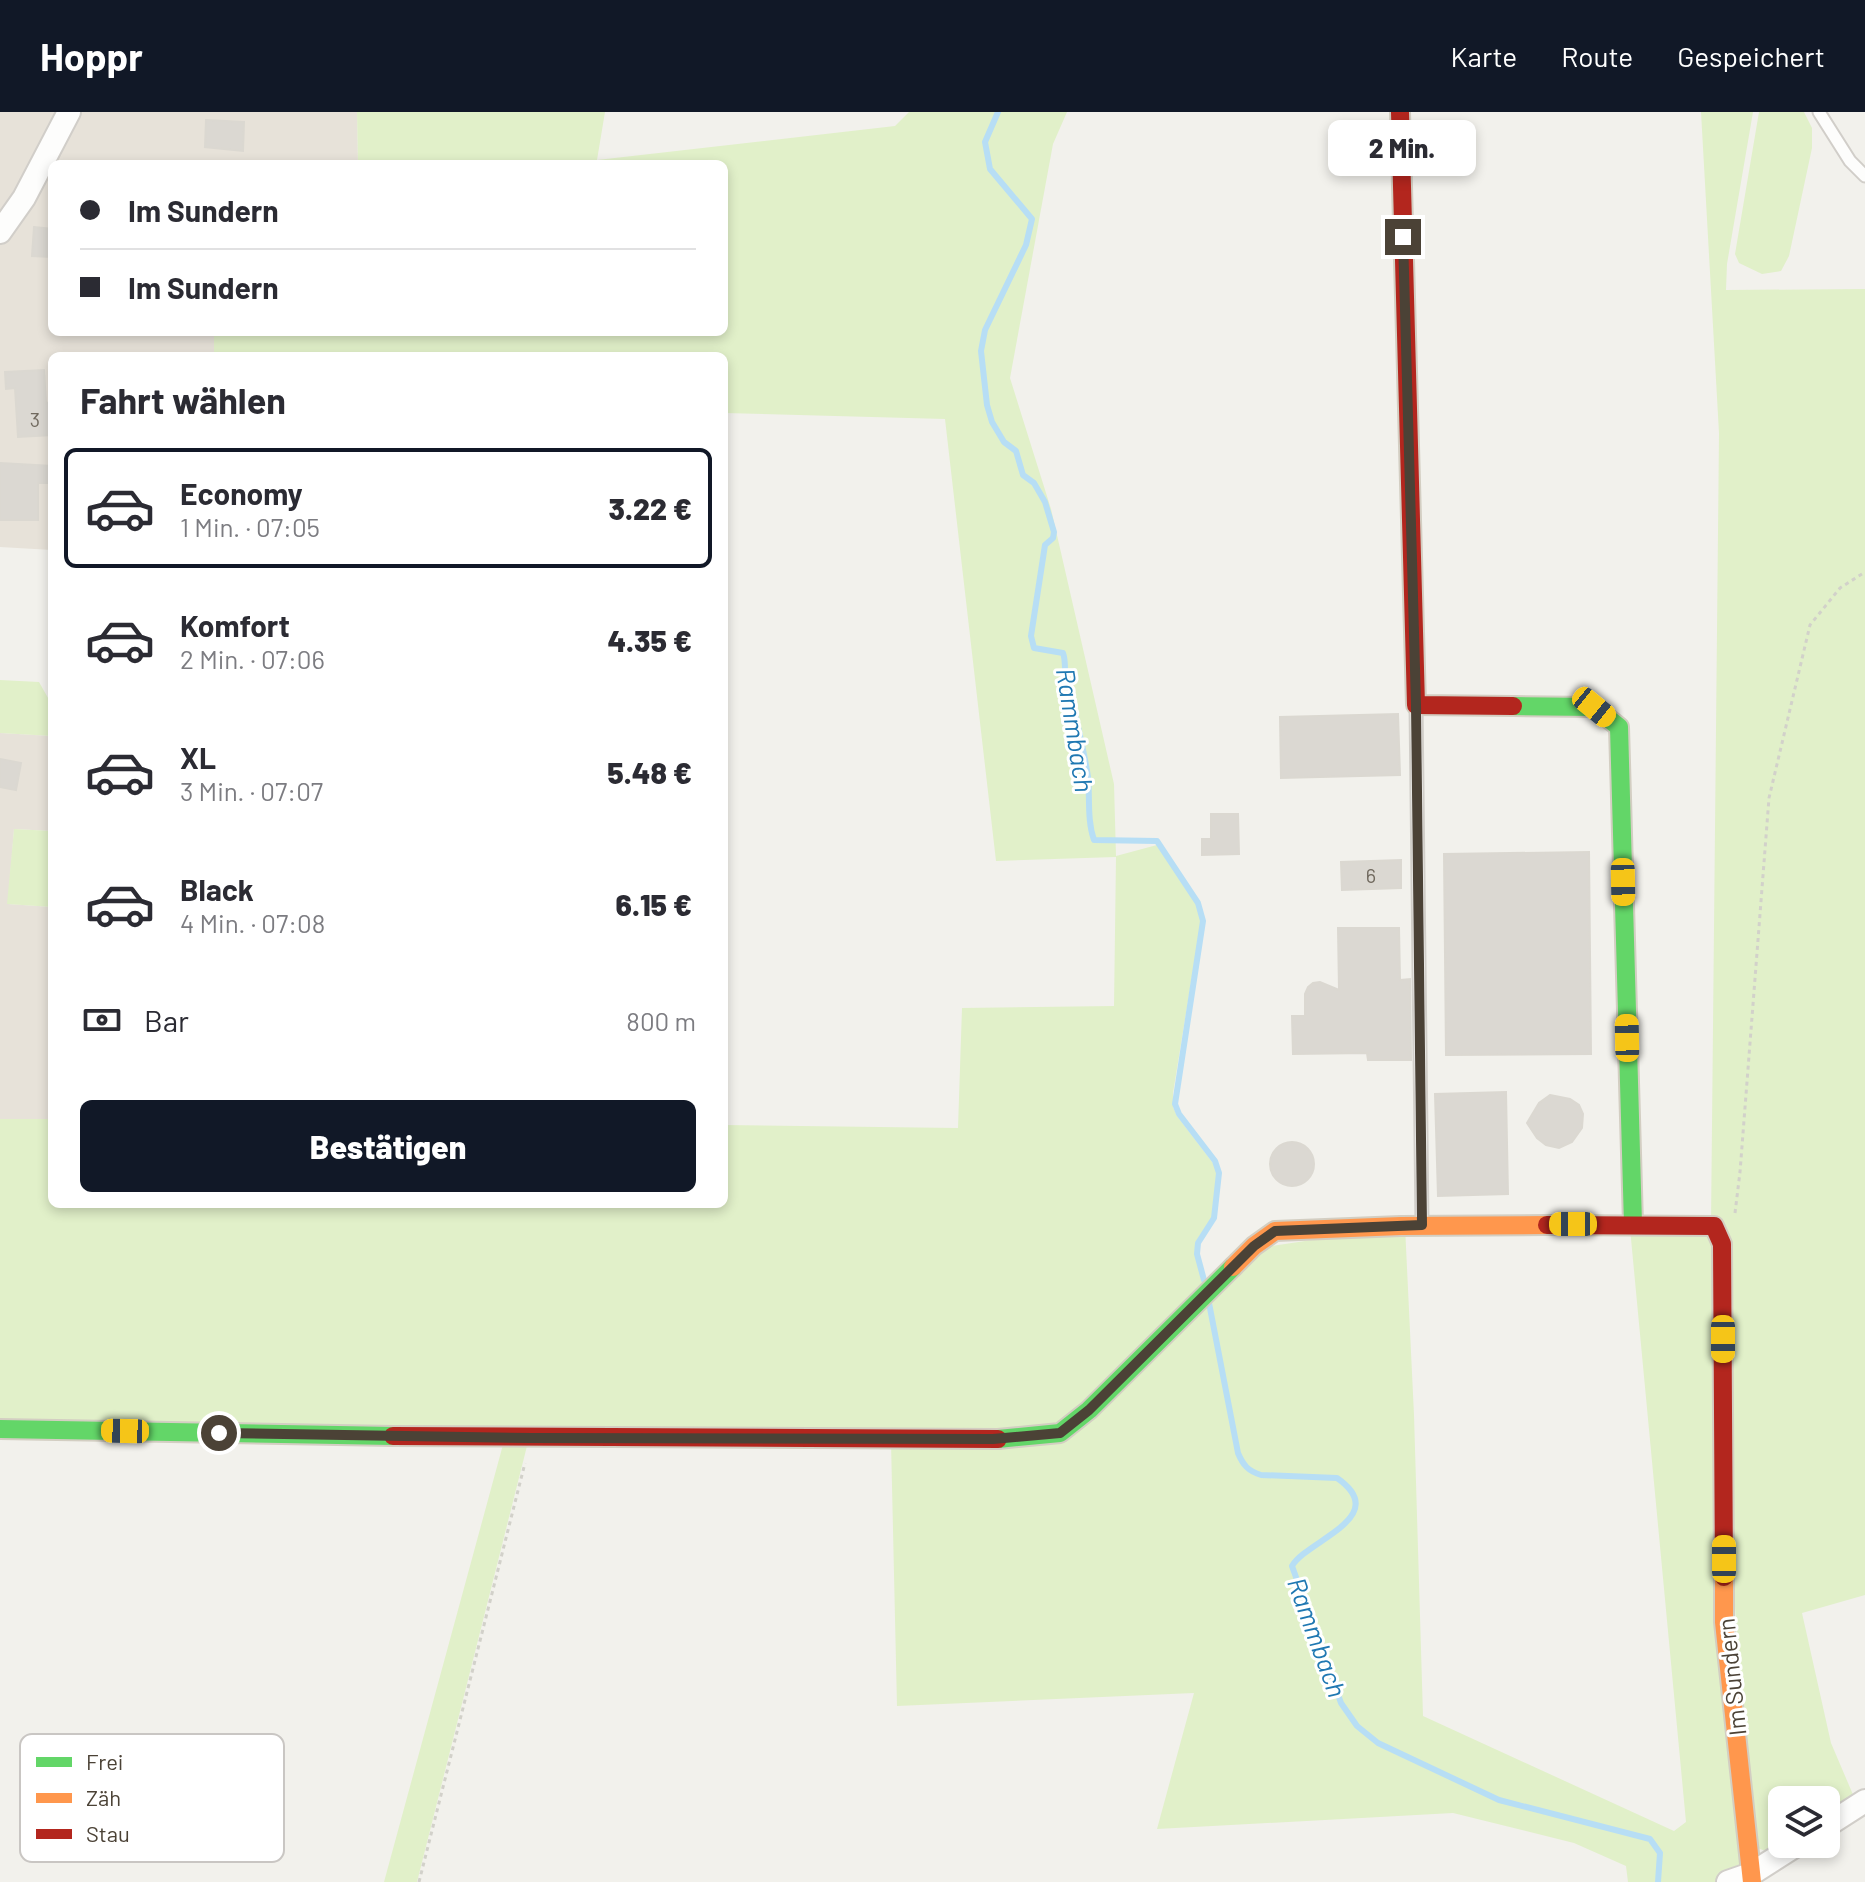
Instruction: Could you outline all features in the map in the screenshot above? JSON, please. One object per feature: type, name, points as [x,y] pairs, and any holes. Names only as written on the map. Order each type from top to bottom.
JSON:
[{"type":"street","points":[[0,232],[24,198],[69,112]]},
{"type":"street","points":[[1400,112],[1416,705],[1594,707],[1619,727],[1633,1224]]},
{"type":"street","points":[[0,1429],[531,1438],[993,1439],[1060,1433],[1089,1410],[1254,1246],[1275,1231],[1422,1225],[1633,1224],[1714,1226],[1720,1239]]},
{"type":"street","name":"Im Sundern","points":[[1720,1239],[1724,1622],[1751,1878]]},
{"type":"street","points":[[1840,1817],[1865,1801]]},
{"type":"street","points":[[1728,1882],[1751,1878],[1779,1858]]},
{"type":"lane","points":[[1819,112],[1850,161],[1865,176]]},
{"type":"lane","points":[[1416,705],[1422,1225]]},
{"type":"path","points":[[1720,1239],[1730,1230],[1734,1220],[1740,1172],[1769,798],[1810,625],[1840,588],[1865,572]]},
{"type":"path","points":[[419,1882],[531,1438]]},
{"type":"shaded area","points":[[0,112],[357,112],[358,160],[48,160],[48,336],[214,336],[214,352],[48,352],[48,550],[0,547]]},
{"type":"shaded area","points":[[0,733],[48,736],[48,831],[14,829],[8,904],[48,907],[48,1119],[0,1119]]},
{"type":"green space","points":[[357,112],[605,112],[597,160],[358,160]]},
{"type":"green space","points":[[909,112],[1067,112],[1053,144],[1010,378],[1051,509],[1114,784],[1116,856],[1157,845],[1197,905],[1201,921],[1173,1107],[1217,1173],[1212,1217],[1195,1243],[1203,1284],[1051,1432],[0,1426],[0,1119],[48,1119],[48,1208],[728,1208],[728,1125],[958,1128],[962,1008],[1114,1006],[1116,857],[996,861],[945,419],[728,413],[728,352],[214,352],[214,336],[728,336],[728,160],[597,160],[895,126]]},
{"type":"green space","points":[[1701,112],[1753,112],[1727,264],[1726,290],[1865,289],[1865,1595],[1802,1613],[1831,1743],[1857,1804],[1840,1814],[1840,1786],[1768,1786],[1768,1852],[1757,1848],[1749,1830],[1711,1224],[1719,433]]},
{"type":"green space","points":[[1759,112],[1804,112],[1812,128],[1812,148],[1789,256],[1781,271],[1762,274],[1739,263],[1735,254]]},
{"type":"green space","points":[[0,680],[39,682],[48,698],[48,736],[0,733]]},
{"type":"green space","points":[[14,829],[48,831],[48,907],[7,904]]},
{"type":"green space","points":[[1405,1226],[1423,1716],[1674,1831],[1686,1822],[1630,1228],[1712,1229],[1749,1872],[1723,1882],[1628,1882],[1626,1866],[1574,1843],[1453,1813],[1157,1829],[1194,1693],[897,1706],[891,1442],[1059,1438],[1258,1248]]},
{"type":"green space","points":[[504,1441],[528,1442],[417,1882],[384,1882]]},
{"type":"building","points":[[206,120],[244,122],[243,151],[205,147]]},
{"type":"building","points":[[34,227],[48,229],[48,257],[32,256]]},
{"type":"building","points":[[44,370],[48,435],[18,437],[15,388],[6,389],[5,372]]},
{"type":"building","points":[[0,463],[48,466],[48,483],[38,483],[38,520],[0,520]]},
{"type":"building","points":[[1398,714],[1400,775],[1281,778],[1280,717]]},
{"type":"building","points":[[0,759],[21,763],[16,790],[0,787]]},
{"type":"building","points":[[1211,814],[1238,814],[1239,854],[1202,855],[1202,839],[1211,839]]},
{"type":"building","points":[[1589,852],[1591,1054],[1446,1055],[1444,854]]},
{"type":"building","points":[[1401,860],[1401,888],[1342,890],[1341,862]]},
{"type":"building","points":[[1338,928],[1399,928],[1400,980],[1410,979],[1411,1060],[1368,1060],[1367,1053],[1293,1054],[1292,1016],[1305,1016],[1308,987],[1320,982],[1339,990]]},
{"type":"building","points":[[1506,1092],[1508,1194],[1438,1196],[1435,1094]]},
{"type":"building","points":[[1550,1095],[1570,1099],[1579,1105],[1583,1114],[1582,1128],[1572,1142],[1559,1148],[1546,1145],[1537,1138],[1527,1123],[1539,1103]]},
{"type":"building","points":[[1292,1142],[1308,1148],[1314,1164],[1308,1180],[1292,1186],[1276,1180],[1270,1164],[1276,1148]]},
{"type":"waterway","name":"Rammbach","points":[[998,112],[985,142],[990,169],[1032,219],[1026,245],[985,330],[981,351],[987,405],[992,422],[1004,442],[1016,451],[1023,475],[1034,483],[1045,502],[1054,532],[1053,538],[1045,545],[1031,636],[1034,648],[1063,653],[1086,764],[1094,840],[1157,841],[1198,903],[1203,921],[1175,1104],[1179,1114],[1215,1161],[1219,1173],[1214,1218],[1198,1243],[1197,1254],[1204,1280]]},
{"type":"waterway","name":"Rammbach","points":[[1209,1303],[1238,1453],[1244,1464],[1261,1475],[1337,1478],[1352,1492],[1356,1505],[1351,1516],[1292,1566],[1341,1703],[1357,1726],[1378,1743],[1499,1800],[1650,1839],[1660,1853],[1658,1882]]},
{"type":"traffic: fast","points":[[1513,706],[1594,707],[1619,727],[1633,1224]]},
{"type":"traffic: fast","points":[[998,1439],[1060,1433],[1089,1410],[1233,1267]]},
{"type":"traffic: fast","points":[[0,1429],[393,1436]]},
{"type":"traffic: slow","points":[[1233,1267],[1275,1231],[1547,1225]]},
{"type":"traffic: slow","points":[[1724,1577],[1724,1622],[1752,1882]]},
{"type":"traffic: jam","points":[[1400,112],[1416,705],[1513,706]]},
{"type":"traffic: jam","points":[[1547,1225],[1714,1226],[1722,1244],[1724,1577]]},
{"type":"traffic: jam","points":[[393,1436],[998,1439]]},
{"type":"route","points":[[219,1433],[793,1439],[993,1439],[1060,1433],[1089,1410],[1254,1246],[1275,1231],[1422,1225],[1416,705],[1403,237]]}]
